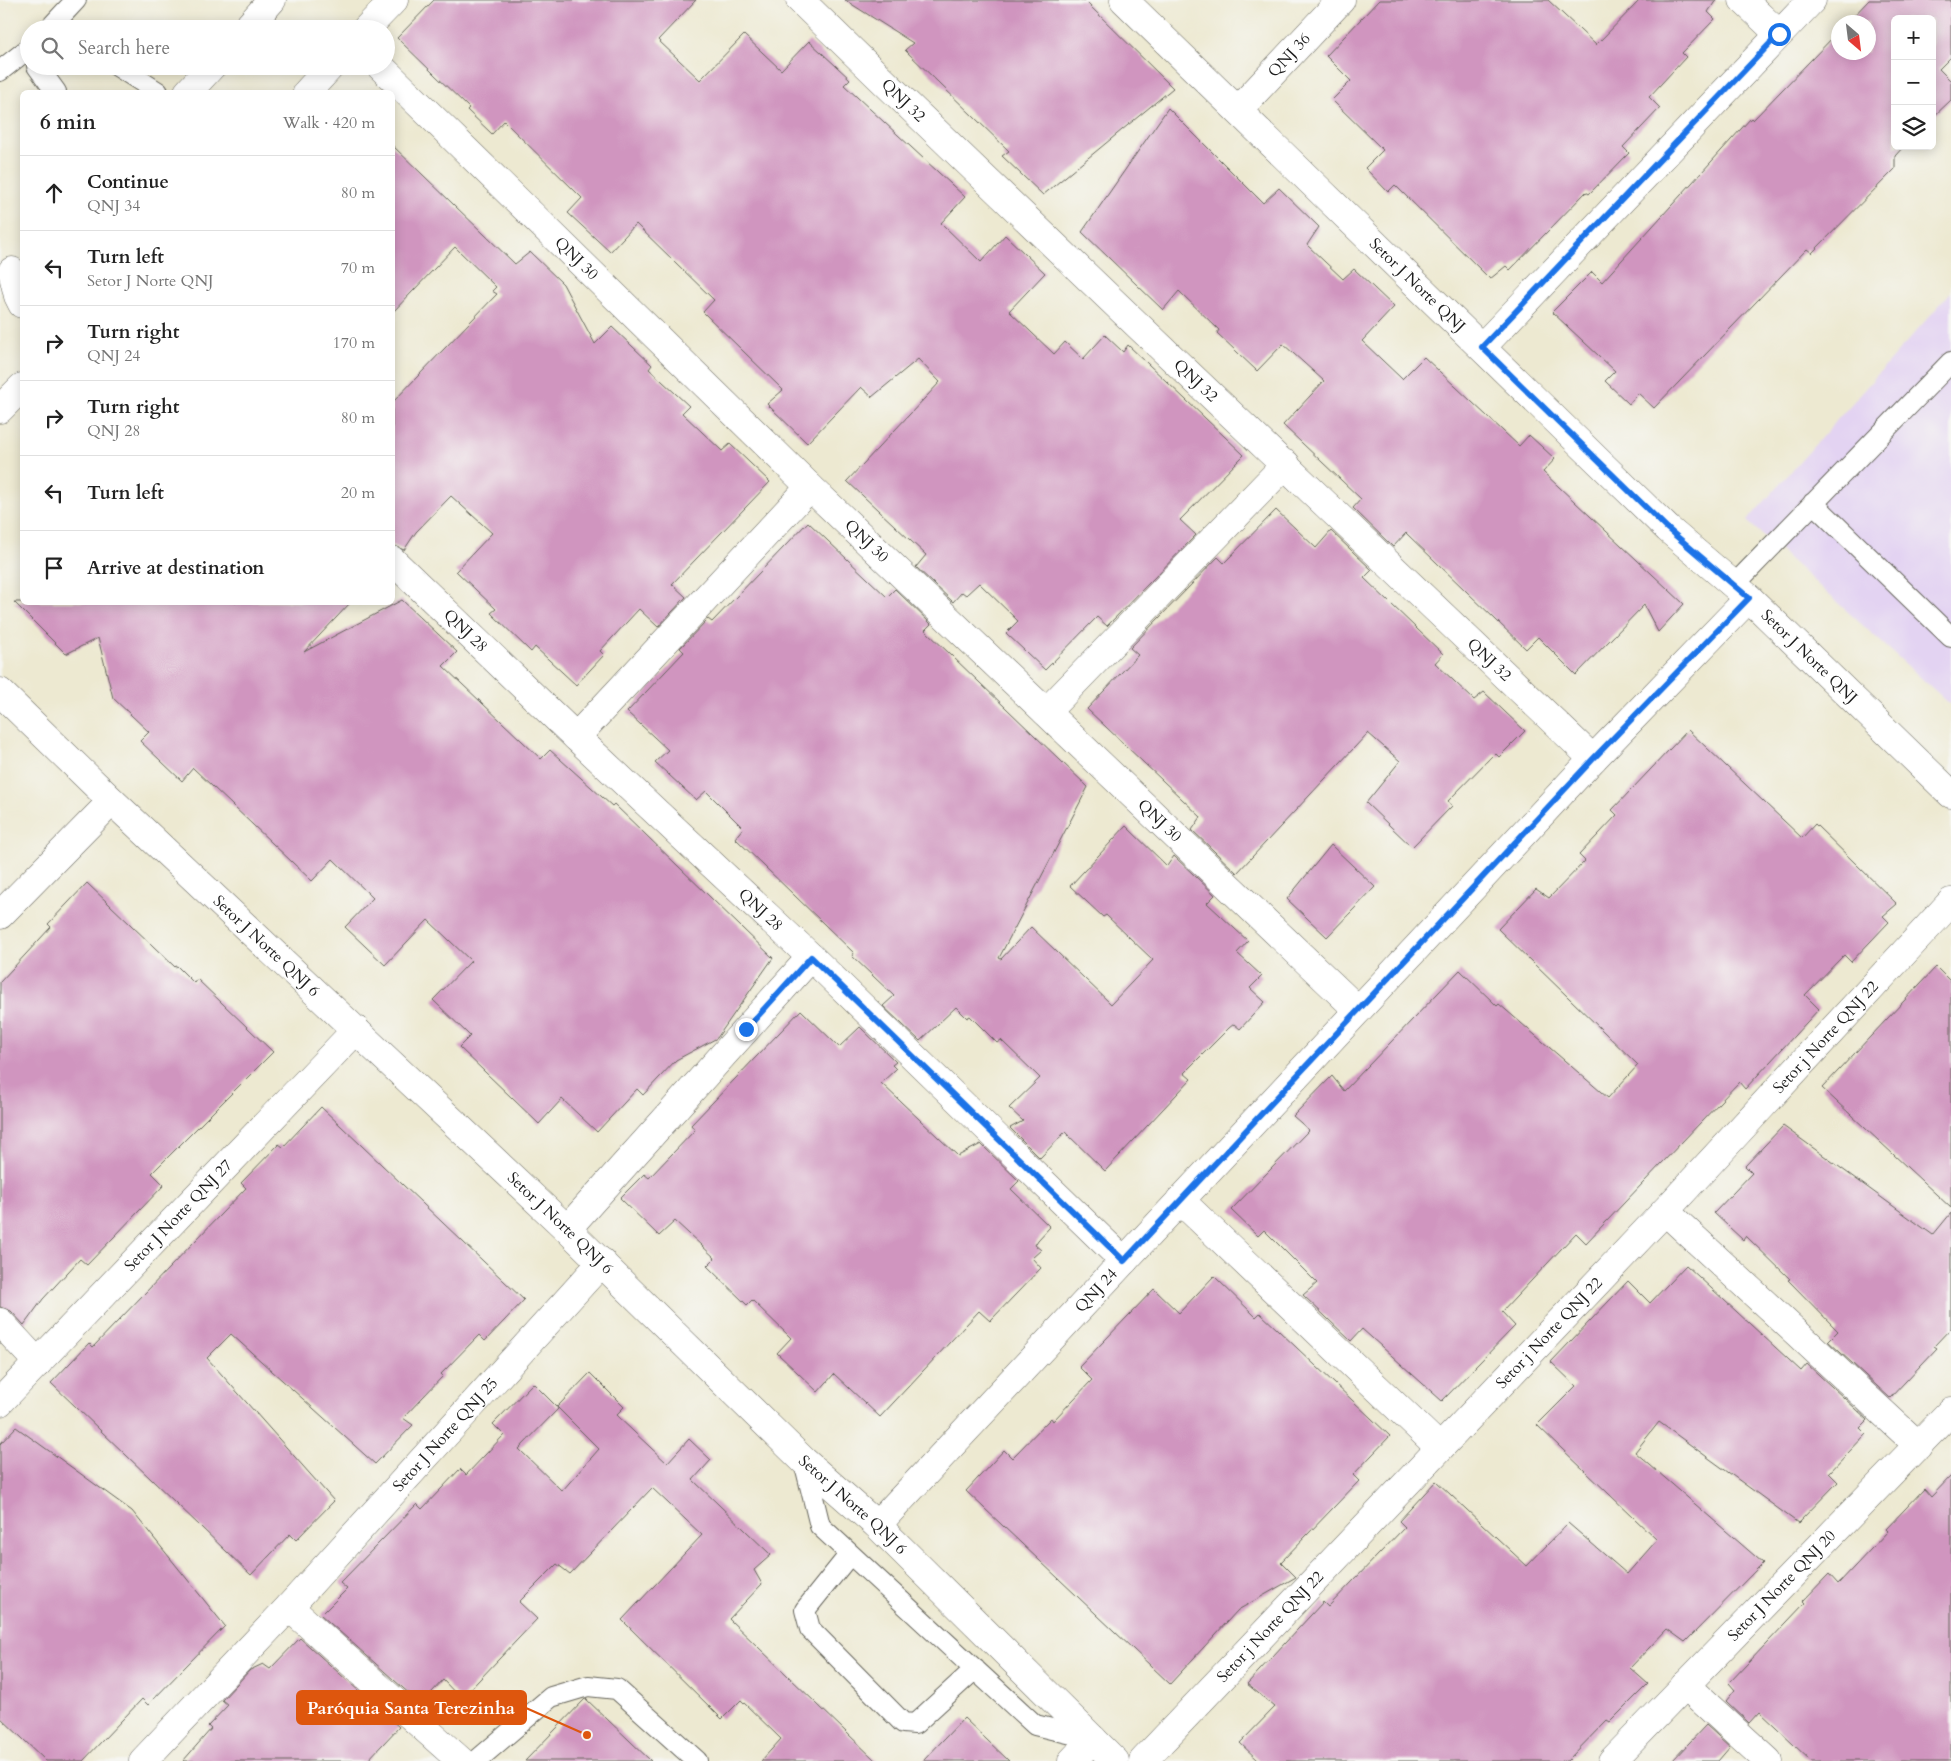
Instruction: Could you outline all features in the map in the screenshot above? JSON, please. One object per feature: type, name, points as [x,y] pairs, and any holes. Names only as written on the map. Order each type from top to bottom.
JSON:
[{"type":"street","points":[[254,20],[272,0]]},
{"type":"street","points":[[375,20],[394,0]]},
{"type":"street","name":"QNJ 32","points":[[800,0],[1011,206],[1286,464],[1593,759]]},
{"type":"street","name":"Setor J Norte QNJ","points":[[1124,0],[1668,529],[1741,592],[1951,794]]},
{"type":"street","name":"QNJ 36","points":[[1238,110],[1341,0]]},
{"type":"street","points":[[1743,0],[1779,34]]},
{"type":"street","points":[[1482,347],[1812,0]]},
{"type":"street","points":[[190,90],[204,75]]},
{"type":"street","points":[[309,90],[323,75]]},
{"type":"street","name":"QNJ 30","points":[[389,75],[810,487],[1358,1010]]},
{"type":"street","points":[[11,271],[20,300]]},
{"type":"street","points":[[0,409],[20,390]]},
{"type":"street","points":[[1046,712],[1286,464]]},
{"type":"street","points":[[576,737],[810,487]]},
{"type":"street","name":"QNJ 28","points":[[395,563],[576,737],[811,957],[1124,1261]]},
{"type":"street","name":"QNJ 24","points":[[877,1525],[1593,759],[1741,592]]},
{"type":"street","name":"Setor J Norte QNJ 6","points":[[0,692],[112,801],[602,1262],[804,1460],[877,1525],[1115,1761]]},
{"type":"street","points":[[0,915],[112,801]]},
{"type":"street","name":"Setor j Norte QNJ 22","points":[[1143,1761],[1665,1211],[1951,902]]},
{"type":"street","points":[[567,1229],[811,957]]},
{"type":"street","name":"Setor J Norte QNJ 27","points":[[0,1402],[356,1030]]},
{"type":"street","points":[[1180,1200],[1439,1447]]},
{"type":"street","points":[[1665,1211],[1918,1446]]},
{"type":"street","name":"Setor J Norte QNJ 25","points":[[144,1761],[289,1607],[602,1262]]},
{"type":"street","points":[[0,1322],[38,1363]]},
{"type":"street","name":"Setor J Norte QNJ 20","points":[[1612,1761],[1951,1411]]},
{"type":"street","points":[[289,1607],[461,1761]]},
{"type":"street","points":[[1685,1685],[1768,1761]]},
{"type":"street","points":[[1072,1761],[1093,1739]]},
{"type":"lane","points":[[65,20],[76,0]]},
{"type":"lane","points":[[0,71],[20,60]]},
{"type":"lane","points":[[44,75],[55,90]]},
{"type":"lane","points":[[131,75],[155,90]]},
{"type":"lane","points":[[1741,592],[1812,503],[1951,362]]},
{"type":"lane","points":[[1812,503],[1951,637]]},
{"type":"lane","points":[[804,1460],[820,1526],[1035,1724],[1093,1739]]},
{"type":"lane","points":[[850,1554],[804,1610],[810,1629],[902,1723],[915,1724],[975,1669]]},
{"type":"lane","points":[[476,1761],[551,1697],[588,1686],[617,1688],[697,1761]]},
{"type":"shaded area","points":[[1951,292],[1951,705],[1747,521]]},
{"type":"building","points":[[434,0],[696,0],[658,40],[700,80],[744,35],[781,70],[809,41],[850,79],[844,85],[965,197],[941,223],[981,262],[1005,235],[1045,273],[1009,311],[1054,354],[1065,342],[1083,359],[1105,335],[1123,352],[1128,345],[1244,455],[1180,520],[1196,535],[1107,626],[1097,617],[1045,670],[1006,633],[1018,621],[979,583],[966,595],[962,592],[953,602],[916,567],[926,555],[847,481],[940,382],[918,359],[872,397],[861,387],[807,443],[767,404],[783,390],[703,312],[714,300],[636,224],[610,252],[568,213],[582,198],[504,121],[492,134],[467,110],[469,108],[397,38]]},
{"type":"building","points":[[845,0],[1084,0],[1173,88],[1043,195],[1002,156],[1009,151],[905,50],[913,43]]},
{"type":"building","points":[[1379,0],[1548,0],[1596,45],[1640,0],[1716,0],[1708,12],[1715,19],[1682,53],[1686,57],[1649,97],[1660,108],[1623,147],[1629,153],[1589,194],[1586,192],[1510,270],[1506,266],[1490,279],[1395,185],[1388,192],[1365,168],[1383,150],[1332,100],[1351,81],[1326,56]]},
{"type":"building","points":[[1869,0],[1951,0],[1951,57],[1939,69],[1951,81],[1951,100],[1936,114],[1936,15],[1891,15],[1891,150],[1900,150],[1895,156],[1895,169],[1812,253],[1807,249],[1654,408],[1638,393],[1629,404],[1605,381],[1615,371],[1552,312],[1592,272],[1602,282],[1751,118],[1753,120],[1831,39],[1831,60],[1876,60],[1876,15],[1855,15]]},
{"type":"building","points":[[1168,108],[1263,203],[1279,188],[1319,227],[1307,245],[1343,279],[1354,269],[1394,307],[1362,341],[1402,379],[1424,357],[1519,446],[1529,435],[1555,459],[1543,472],[1684,604],[1658,632],[1644,605],[1576,675],[1538,637],[1526,649],[1406,533],[1393,547],[1353,508],[1361,499],[1283,425],[1324,381],[1283,344],[1257,371],[1217,333],[1219,330],[1179,291],[1163,310],[1082,232]]},
{"type":"building","points":[[395,148],[515,264],[530,252],[563,284],[595,344],[612,327],[652,365],[649,369],[689,406],[682,413],[722,451],[730,444],[770,482],[672,584],[686,597],[658,627],[639,609],[600,651],[604,655],[576,685],[535,647],[531,652],[491,613],[496,609],[456,571],[492,533],[451,496],[416,532],[404,550],[395,546],[395,400],[497,294],[492,291],[496,287],[455,247],[395,310]]},
{"type":"building","points":[[1276,510],[1316,548],[1331,531],[1372,570],[1364,578],[1443,654],[1435,663],[1474,700],[1484,692],[1525,731],[1499,757],[1495,753],[1448,801],[1452,806],[1412,847],[1366,803],[1400,761],[1368,733],[1237,873],[1192,830],[1201,817],[1087,709],[1138,655],[1130,648],[1218,557],[1224,563]]},
{"type":"building","points":[[808,522],[887,597],[895,589],[931,624],[925,630],[1088,787],[999,958],[1001,959],[1031,927],[1111,1004],[1153,960],[1106,915],[1103,917],[1070,886],[1126,826],[1167,866],[1174,856],[1215,895],[1207,903],[1248,941],[1237,953],[1262,976],[1250,988],[1265,1002],[1240,1029],[1234,1024],[1229,1028],[1184,1073],[1191,1079],[1105,1171],[1065,1132],[1040,1158],[1010,1128],[1023,1121],[1009,1108],[1040,1078],[1001,1040],[997,1043],[970,1016],[967,1018],[956,1007],[920,1041],[883,1006],[894,996],[852,956],[854,953],[735,838],[743,828],[706,791],[696,800],[655,762],[668,750],[627,712],[684,652],[680,648],[708,619],[712,622]]},
{"type":"building","points":[[402,600],[457,652],[443,666],[541,759],[550,750],[612,806],[614,804],[773,958],[717,1038],[676,1060],[643,1095],[637,1089],[597,1132],[562,1099],[539,1124],[459,1047],[470,1036],[433,1000],[471,961],[428,920],[385,965],[345,927],[373,898],[333,859],[312,881],[193,768],[182,781],[140,741],[149,732],[113,698],[98,638],[66,654],[14,602],[20,602],[20,605],[348,605],[304,652]]},
{"type":"building","points":[[1688,730],[1802,838],[1815,824],[1897,904],[1883,916],[1889,922],[1851,962],[1844,955],[1805,995],[1819,1009],[1745,1089],[1739,1082],[1586,1243],[1576,1233],[1502,1312],[1515,1326],[1442,1401],[1362,1329],[1351,1341],[1303,1295],[1317,1283],[1264,1230],[1258,1236],[1231,1210],[1309,1130],[1293,1116],[1332,1076],[1344,1091],[1460,970],[1497,1006],[1499,1004],[1608,1098],[1638,1065],[1498,929],[1536,889],[1549,898],[1585,861],[1579,855],[1617,815],[1612,810]]},
{"type":"building","points":[[1331,845],[1375,887],[1327,937],[1287,899]]},
{"type":"building","points":[[87,883],[175,967],[177,966],[194,983],[197,979],[273,1052],[152,1173],[164,1185],[87,1265],[80,1259],[43,1299],[24,1325],[11,1311],[0,1307],[0,982],[51,927],[48,924]]},
{"type":"building","points":[[1936,967],[1951,982],[1951,1208],[1822,1088]]},
{"type":"building","points":[[801,1010],[839,1047],[860,1027],[896,1062],[892,1065],[896,1069],[881,1083],[958,1156],[981,1144],[1019,1181],[1011,1189],[1050,1227],[1035,1245],[1041,1250],[1032,1258],[1041,1268],[990,1321],[979,1311],[880,1417],[834,1374],[818,1392],[777,1353],[791,1338],[752,1300],[747,1305],[707,1266],[715,1258],[675,1221],[659,1236],[620,1198],[644,1174],[649,1178],[695,1130],[691,1125]]},
{"type":"building","points":[[321,1107],[524,1300],[485,1341],[479,1335],[441,1374],[443,1376],[403,1418],[413,1425],[375,1464],[231,1334],[207,1358],[334,1501],[296,1540],[290,1534],[251,1575],[51,1383],[89,1343],[93,1347],[246,1188],[241,1183],[279,1144],[283,1147]]},
{"type":"building","points":[[1783,1126],[1933,1235],[1951,1213],[1951,1328],[1934,1346],[1937,1348],[1890,1398],[1828,1341],[1838,1331],[1788,1280],[1790,1279],[1746,1236],[1743,1240],[1714,1213],[1752,1173],[1745,1166]]},
{"type":"building","points":[[1686,1265],[1801,1371],[1807,1364],[1868,1420],[1860,1428],[1866,1434],[1829,1473],[1838,1482],[1798,1523],[1659,1422],[1635,1452],[1763,1563],[1685,1642],[1667,1629],[1630,1668],[1648,1684],[1610,1722],[1607,1720],[1567,1761],[1259,1761],[1240,1743],[1275,1707],[1247,1684],[1323,1602],[1328,1607],[1405,1527],[1399,1521],[1436,1481],[1527,1566],[1568,1523],[1627,1574],[1657,1540],[1537,1425],[1576,1386],[1551,1362],[1628,1281],[1650,1303]]},
{"type":"building","points":[[1214,1276],[1256,1317],[1260,1313],[1390,1436],[1353,1475],[1359,1481],[1281,1562],[1296,1577],[1238,1610],[1170,1684],[966,1491],[1004,1450],[1012,1458],[1051,1418],[1053,1421],[1092,1380],[1079,1367],[1154,1289],[1179,1313]]},
{"type":"building","points":[[590,1373],[624,1407],[616,1415],[667,1463],[689,1439],[711,1460],[693,1480],[771,1555],[754,1570],[762,1584],[729,1619],[876,1761],[761,1761],[781,1739],[741,1700],[722,1719],[622,1620],[702,1535],[652,1488],[570,1574],[557,1564],[519,1602],[537,1619],[461,1699],[443,1680],[421,1704],[321,1615],[347,1589],[340,1583],[417,1504],[422,1509],[460,1469],[466,1475],[504,1435],[493,1424],[533,1383],[557,1407]],"holes":[[[557,1407],[599,1449],[562,1491],[519,1449],[558,1409]]]},
{"type":"building","points":[[16,1427],[132,1511],[225,1626],[148,1705],[142,1699],[83,1761],[46,1761],[0,1717],[0,1444]]},
{"type":"building","points":[[1951,1476],[1951,1761],[1811,1761],[1759,1712],[1749,1723],[1726,1701],[1735,1690],[1729,1683],[1805,1603],[1803,1601],[1829,1574],[1838,1584],[1924,1489],[1931,1497]]},
{"type":"building","points":[[300,1638],[399,1727],[367,1761],[183,1761],[211,1729],[208,1726],[228,1705],[222,1700],[250,1670],[263,1664],[270,1669]]},
{"type":"building","points":[[586,1699],[651,1761],[525,1761]]},
{"type":"building","points":[[964,1718],[1009,1761],[923,1761]]},
{"type":"building","points":[[1706,1725],[1730,1747],[1718,1761],[1672,1761]]},
{"type":"place","name":"Paróquia Santa Terezinha","points":[[587,1735]]},
{"type":"route","points":[[746,1029],[811,957],[1124,1261],[1593,759],[1749,598],[1668,529],[1482,347],[1779,34]]}]
